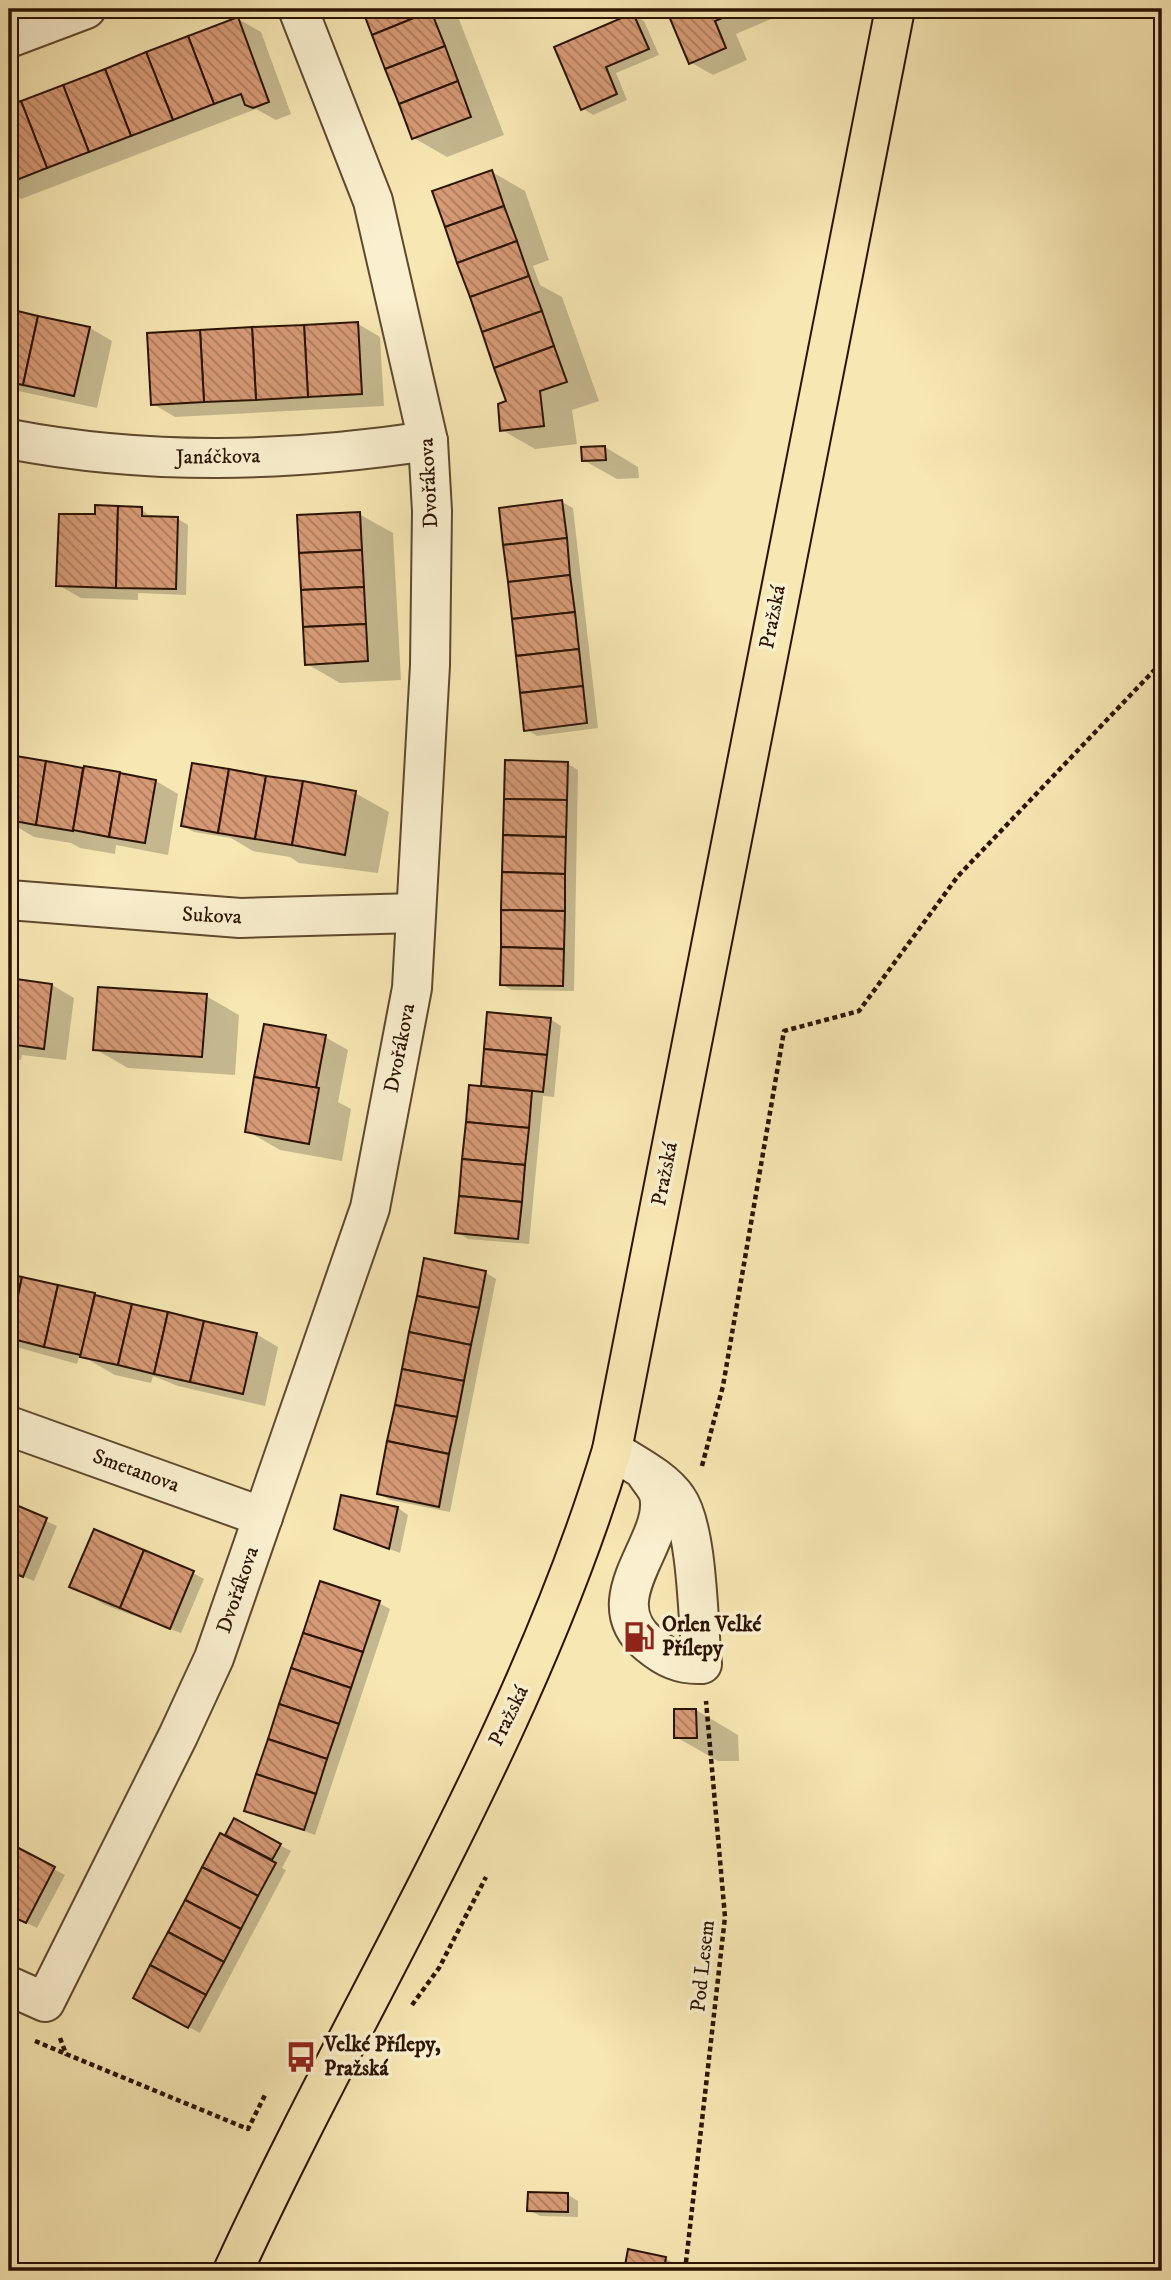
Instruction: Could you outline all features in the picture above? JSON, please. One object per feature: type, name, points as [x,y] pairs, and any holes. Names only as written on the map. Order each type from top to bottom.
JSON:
[{"type":"main road","name":"Pražská","points":[[233,2271],[518,1699],[586,1535],[612,1450],[895,9]]},
{"type":"street","points":[[9,38],[86,9]]},
{"type":"street","name":"Dvořákova","points":[[45,2002],[214,1658],[370,1208],[412,988],[430,665],[432,511],[428,441],[373,201],[298,9]]},
{"type":"street","name":"Janáčkova","points":[[9,439],[69,451],[191,460],[343,453],[428,441]]},
{"type":"street","name":"Sukova","points":[[9,900],[240,918],[416,913]]},
{"type":"street","name":"Smetanova","points":[[9,1426],[263,1517]]},
{"type":"street","points":[[612,1450],[645,1472],[677,1498],[688,1519],[702,1664],[685,1664],[665,1657],[645,1641],[630,1617],[629,1597],[659,1511],[659,1494],[645,1472]]},
{"type":"street","points":[[9,1986],[45,2002]]},
{"type":"path","points":[[688,1519],[723,1386],[785,1031],[859,1011],[958,876],[1162,662]]},
{"type":"path","name":"Pod Lesem","points":[[685,2271],[725,1917],[702,1664]]},
{"type":"path","points":[[45,2002],[66,2054],[248,2129],[265,2093]]},
{"type":"building","points":[[362,9],[430,9],[431,11],[372,35]]},
{"type":"building","points":[[666,9],[744,9],[715,21],[726,48],[689,64]]},
{"type":"building","points":[[431,11],[445,46],[385,69],[372,35]]},
{"type":"building","points":[[633,13],[649,49],[606,67],[617,94],[581,110],[554,47]]},
{"type":"building","points":[[238,17],[269,102],[253,108],[245,105],[241,94],[214,104],[188,36]]},
{"type":"building","points":[[188,36],[214,104],[173,120],[146,52]]},
{"type":"building","points":[[445,46],[458,81],[399,104],[385,69]]},
{"type":"building","points":[[146,52],[173,120],[131,136],[105,69]]},
{"type":"building","points":[[105,69],[131,136],[89,152],[63,85]]},
{"type":"building","points":[[458,81],[471,117],[412,139],[399,104]]},
{"type":"building","points":[[63,85],[89,152],[47,168],[21,101]]},
{"type":"building","points":[[21,101],[47,168],[9,183],[9,105]]},
{"type":"building","points":[[492,170],[504,206],[445,227],[432,191]]},
{"type":"building","points":[[504,206],[517,241],[457,263],[445,227]]},
{"type":"building","points":[[517,241],[529,276],[470,297],[457,263]]},
{"type":"building","points":[[529,276],[542,311],[482,332],[470,297]]},
{"type":"building","points":[[9,309],[38,316],[23,385],[9,382]]},
{"type":"building","points":[[542,311],[554,346],[494,368],[482,332]]},
{"type":"building","points":[[38,316],[90,327],[74,396],[23,385]]},
{"type":"building","points":[[358,322],[362,394],[308,397],[304,325]]},
{"type":"building","points":[[304,325],[308,397],[256,400],[252,327]]},
{"type":"building","points":[[252,327],[256,400],[204,402],[200,330]]},
{"type":"building","points":[[200,330],[204,402],[151,405],[147,333]]},
{"type":"building","points":[[554,346],[567,382],[540,391],[544,426],[500,431],[498,404],[506,401],[494,368]]},
{"type":"building","points":[[605,446],[606,460],[582,461],[581,447]]},
{"type":"building","points":[[562,500],[567,538],[503,545],[499,508]]},
{"type":"building","points":[[95,505],[118,506],[116,588],[56,586],[59,514],[95,514]]},
{"type":"building","points":[[118,506],[142,507],[142,516],[178,517],[176,589],[116,588]]},
{"type":"building","points":[[360,512],[362,550],[299,553],[297,515]]},
{"type":"building","points":[[567,538],[570,575],[508,582],[503,545]]},
{"type":"building","points":[[362,550],[364,587],[301,590],[299,553]]},
{"type":"building","points":[[570,575],[575,612],[512,619],[508,582]]},
{"type":"building","points":[[364,587],[366,624],[303,627],[301,590]]},
{"type":"building","points":[[575,612],[579,649],[516,656],[512,619]]},
{"type":"building","points":[[366,624],[368,661],[305,665],[303,627]]},
{"type":"building","points":[[579,649],[583,686],[520,693],[516,656]]},
{"type":"building","points":[[583,686],[587,723],[524,731],[520,693]]},
{"type":"building","points":[[10,755],[46,761],[36,825],[9,820]]},
{"type":"building","points":[[505,760],[568,762],[567,800],[504,799]]},
{"type":"building","points":[[46,761],[83,768],[73,831],[36,825]]},
{"type":"building","points":[[192,763],[229,769],[218,833],[181,826]]},
{"type":"building","points":[[84,766],[120,772],[109,837],[73,830]]},
{"type":"building","points":[[229,769],[266,776],[255,839],[218,833]]},
{"type":"building","points":[[120,773],[156,780],[145,843],[109,837]]},
{"type":"building","points":[[266,776],[303,781],[292,845],[255,839]]},
{"type":"building","points":[[303,781],[356,791],[345,855],[292,845]]},
{"type":"building","points":[[504,799],[567,800],[566,837],[503,835]]},
{"type":"building","points":[[503,835],[566,837],[565,874],[502,872]]},
{"type":"building","points":[[502,872],[565,874],[565,911],[501,910]]},
{"type":"building","points":[[501,910],[565,911],[564,949],[501,947]]},
{"type":"building","points":[[501,947],[564,949],[563,986],[500,985]]},
{"type":"building","points":[[9,978],[52,984],[44,1049],[9,1044]]},
{"type":"building","points":[[98,987],[207,994],[202,1057],[93,1050]]},
{"type":"building","points":[[487,1012],[551,1018],[547,1055],[484,1049]]},
{"type":"building","points":[[264,1024],[326,1035],[316,1088],[254,1077]]},
{"type":"building","points":[[484,1049],[547,1055],[543,1092],[481,1086]]},
{"type":"building","points":[[254,1077],[319,1088],[309,1144],[245,1132]]},
{"type":"building","points":[[469,1085],[532,1091],[529,1128],[466,1122]]},
{"type":"building","points":[[466,1122],[529,1128],[525,1165],[462,1159]]},
{"type":"building","points":[[462,1159],[525,1165],[522,1202],[459,1196]]},
{"type":"building","points":[[459,1196],[522,1202],[518,1239],[455,1233]]},
{"type":"building","points":[[424,1258],[486,1271],[479,1308],[417,1296]]},
{"type":"building","points":[[9,1274],[22,1277],[9,1333]]},
{"type":"building","points":[[22,1277],[58,1285],[44,1347],[9,1338]]},
{"type":"building","points":[[58,1285],[95,1293],[81,1355],[44,1347]]},
{"type":"building","points":[[95,1295],[132,1304],[118,1365],[80,1357]]},
{"type":"building","points":[[417,1296],[479,1308],[471,1345],[409,1332]]},
{"type":"building","points":[[132,1304],[168,1312],[154,1374],[118,1365]]},
{"type":"building","points":[[168,1312],[204,1321],[190,1382],[154,1374]]},
{"type":"building","points":[[204,1321],[257,1333],[243,1394],[190,1382]]},
{"type":"building","points":[[409,1332],[471,1345],[464,1381],[402,1369]]},
{"type":"building","points":[[402,1369],[464,1381],[457,1417],[395,1405]]},
{"type":"building","points":[[395,1405],[457,1417],[449,1454],[387,1441]]},
{"type":"building","points":[[387,1441],[449,1454],[439,1507],[377,1494]]},
{"type":"building","points":[[341,1495],[398,1507],[389,1549],[334,1529]]},
{"type":"building","points":[[9,1502],[47,1518],[23,1577],[9,1571]]},
{"type":"building","points":[[94,1529],[144,1550],[120,1608],[69,1587]]},
{"type":"building","points":[[144,1550],[194,1571],[170,1629],[120,1608]]},
{"type":"building","points":[[320,1581],[380,1601],[363,1652],[303,1633]]},
{"type":"building","points":[[303,1633],[363,1652],[351,1688],[291,1668]]},
{"type":"building","points":[[291,1668],[351,1688],[339,1724],[279,1704]]},
{"type":"building","points":[[279,1704],[339,1724],[327,1759],[268,1739]]},
{"type":"building","points":[[674,1709],[696,1709],[697,1738],[674,1738]]},
{"type":"building","points":[[268,1739],[327,1759],[316,1794],[256,1774]]},
{"type":"building","points":[[256,1774],[316,1794],[304,1830],[244,1811]]},
{"type":"building","points":[[234,1818],[281,1844],[272,1860],[225,1835]]},
{"type":"building","points":[[220,1833],[276,1863],[258,1896],[202,1867]]},
{"type":"building","points":[[9,1843],[55,1867],[26,1923],[9,1915]]},
{"type":"building","points":[[202,1867],[258,1896],[241,1929],[185,1900]]},
{"type":"building","points":[[185,1900],[241,1929],[224,1962],[168,1932]]},
{"type":"building","points":[[168,1932],[224,1962],[206,1995],[150,1965]]},
{"type":"building","points":[[150,1965],[206,1995],[188,2028],[133,1998]]},
{"type":"building","points":[[528,2192],[568,2193],[568,2212],[527,2211]]},
{"type":"building","points":[[628,2249],[666,2257],[664,2271],[624,2271]]},
{"type":"place","name":"Orlen Velké Přílepy","points":[[639,1637]]},
{"type":"place","name":"Velké Přílepy, Pražská","points":[[301,2057]]}]
